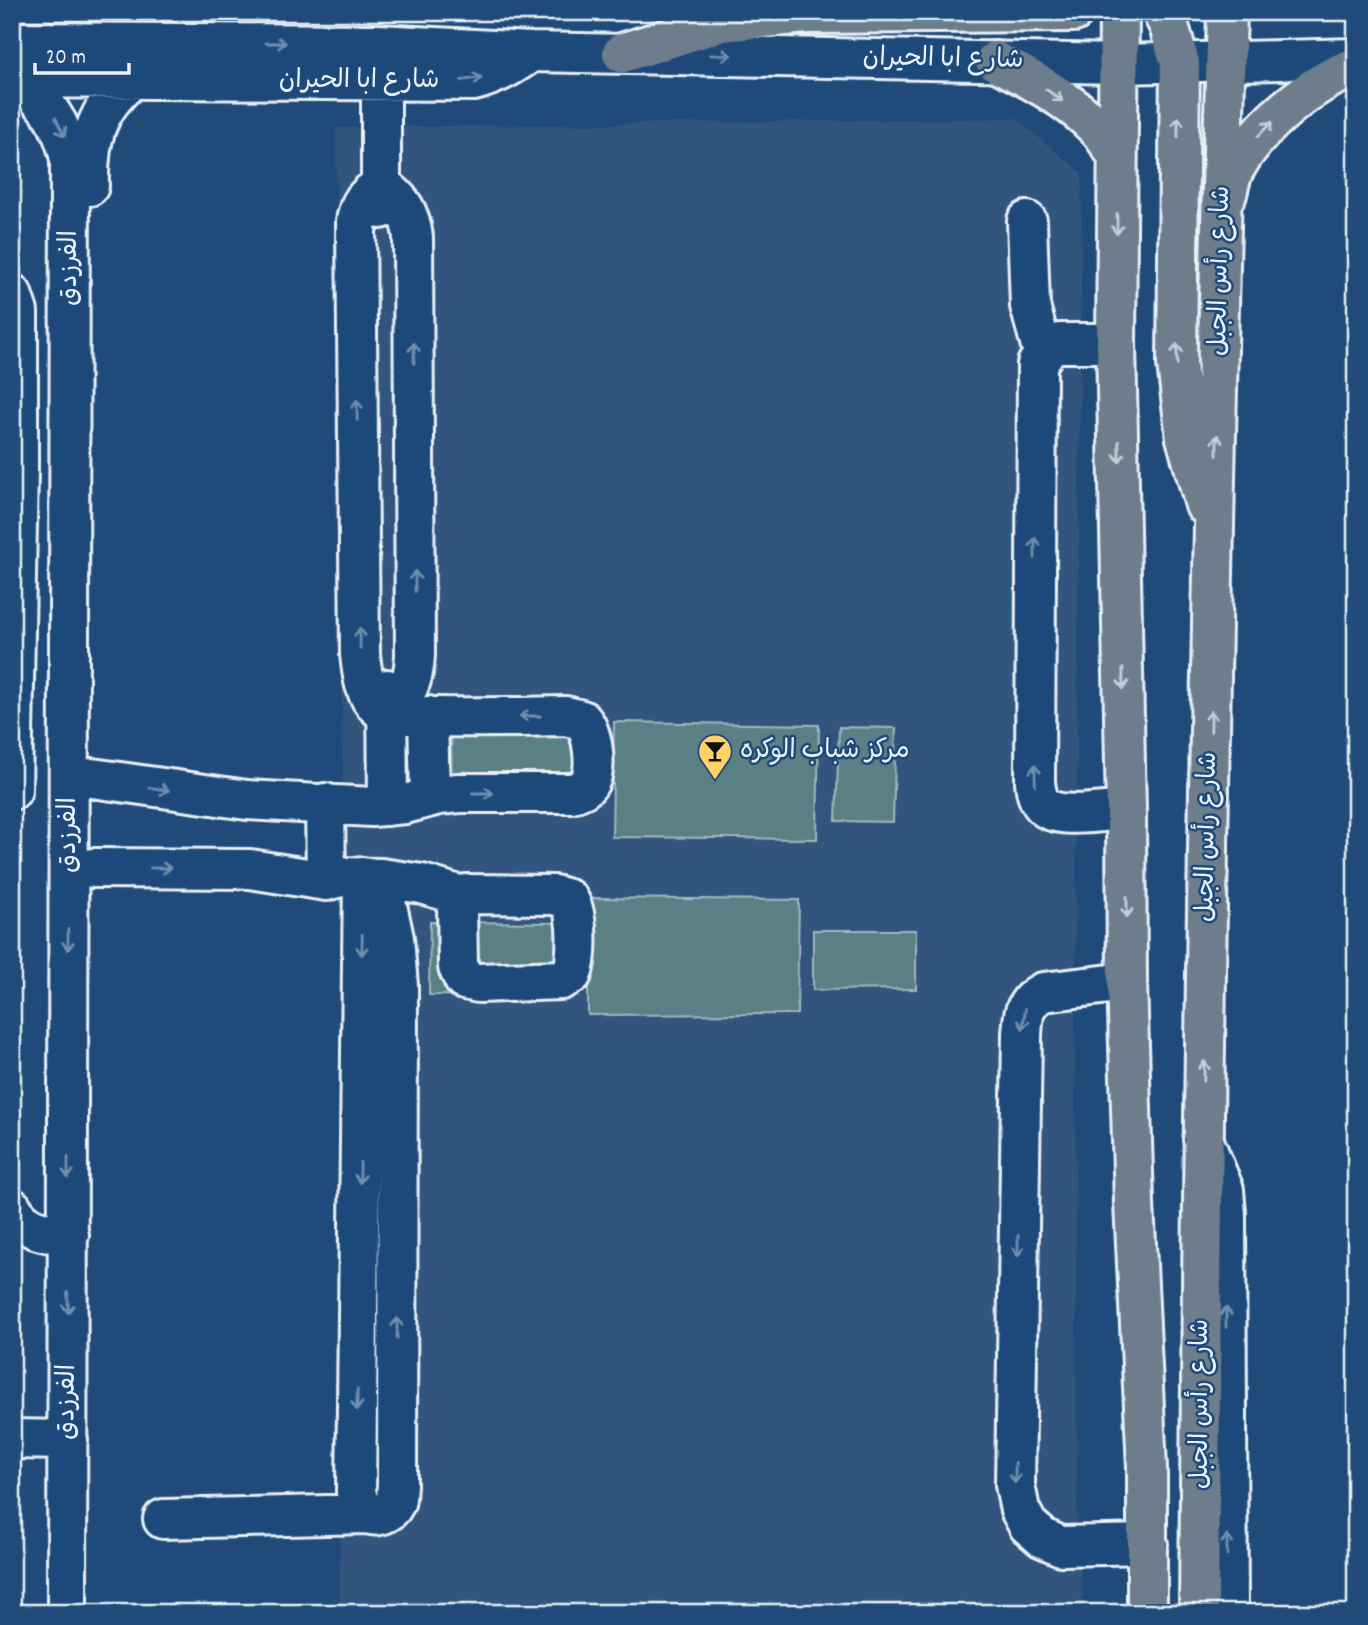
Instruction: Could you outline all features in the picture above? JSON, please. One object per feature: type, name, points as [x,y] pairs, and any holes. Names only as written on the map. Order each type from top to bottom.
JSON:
[{"type":"main road","points":[[622,53],[722,22],[807,14],[1074,12]]},
{"type":"main road","name":"شارع رأس الجبل","points":[[1119,12],[1116,343],[1127,982],[1147,1468],[1148,1544],[1144,1608]]},
{"type":"main road","points":[[1120,64],[1172,18],[1226,12]]},
{"type":"main road","name":"شارع رأس الجبل","points":[[1199,1613],[1203,1139],[1226,12]]},
{"type":"main road","points":[[1172,18],[1196,44],[1226,62]]},
{"type":"main road","points":[[1172,18],[1180,63],[1177,364],[1186,438],[1215,541]]},
{"type":"main road","points":[[995,61],[1041,85],[1075,109],[1099,130],[1117,156]]},
{"type":"main road","points":[[1222,209],[1234,169],[1257,138],[1275,119],[1315,87],[1356,67]]},
{"type":"street","name":"شارع ابا الحيران","points":[[13,66],[378,44],[531,52],[1120,64],[1356,58]]},
{"type":"street","name":"شارع ابا الحيران","points":[[13,66],[132,79],[474,81],[494,75],[531,52]]},
{"type":"street","name":"الفرزدق","points":[[13,66],[46,103],[57,120],[66,139],[70,159],[68,1613]]},
{"type":"street","name":"الفرزدق","points":[[90,1613],[94,1213],[89,154],[92,136],[107,104],[132,79]]},
{"type":"street","points":[[381,81],[388,806]]},
{"type":"street","points":[[1027,221],[1030,306],[1043,353]]},
{"type":"street","points":[[12,294],[18,312],[12,790]]},
{"type":"street","points":[[1116,343],[1060,343],[1049,346],[1037,364],[1035,782],[1037,797],[1046,808],[1059,813],[1126,810]]},
{"type":"street","points":[[18,362],[70,362]]},
{"type":"street","points":[[18,470],[69,470]]},
{"type":"street","points":[[92,778],[220,797],[306,804],[388,806],[459,793],[571,793],[589,784],[593,767],[591,734],[588,726],[574,717],[428,716],[387,712]]},
{"type":"street","points":[[428,716],[430,797]]},
{"type":"street","points":[[163,1519],[367,1514],[359,1506],[356,1492],[353,879],[325,803]]},
{"type":"street","points":[[93,868],[250,869],[422,884],[462,896]]},
{"type":"street","points":[[1127,982],[1043,992],[1024,1008],[1015,1485],[1020,1510],[1028,1525],[1043,1538],[1061,1546],[1148,1544]]},
{"type":"street","points":[[1203,1139],[1224,1190],[1226,1214],[1228,1613]]},
{"type":"street","points":[[12,1208],[27,1226],[41,1233],[69,1235]]},
{"type":"street","points":[[12,1439],[68,1440]]},
{"type":"shaded area","points":[[1015,118],[1082,173],[1075,987],[1077,1546],[1083,1591],[1081,1613],[340,1613],[343,804],[336,128]]},
{"type":"green space","points":[[577,720],[578,790],[452,791],[451,722]]},
{"type":"green space","points":[[614,722],[819,725],[817,839],[612,837]]},
{"type":"green space","points":[[839,727],[896,728],[893,822],[836,821]]},
{"type":"green space","points":[[588,898],[799,900],[797,1014],[588,1015]]},
{"type":"green space","points":[[430,922],[571,923],[569,997],[429,995]]},
{"type":"green space","points":[[813,930],[916,930],[916,989],[813,990]]},
{"type":"place","name":"مركز شباب الوكره","points":[[715,781]]}]
